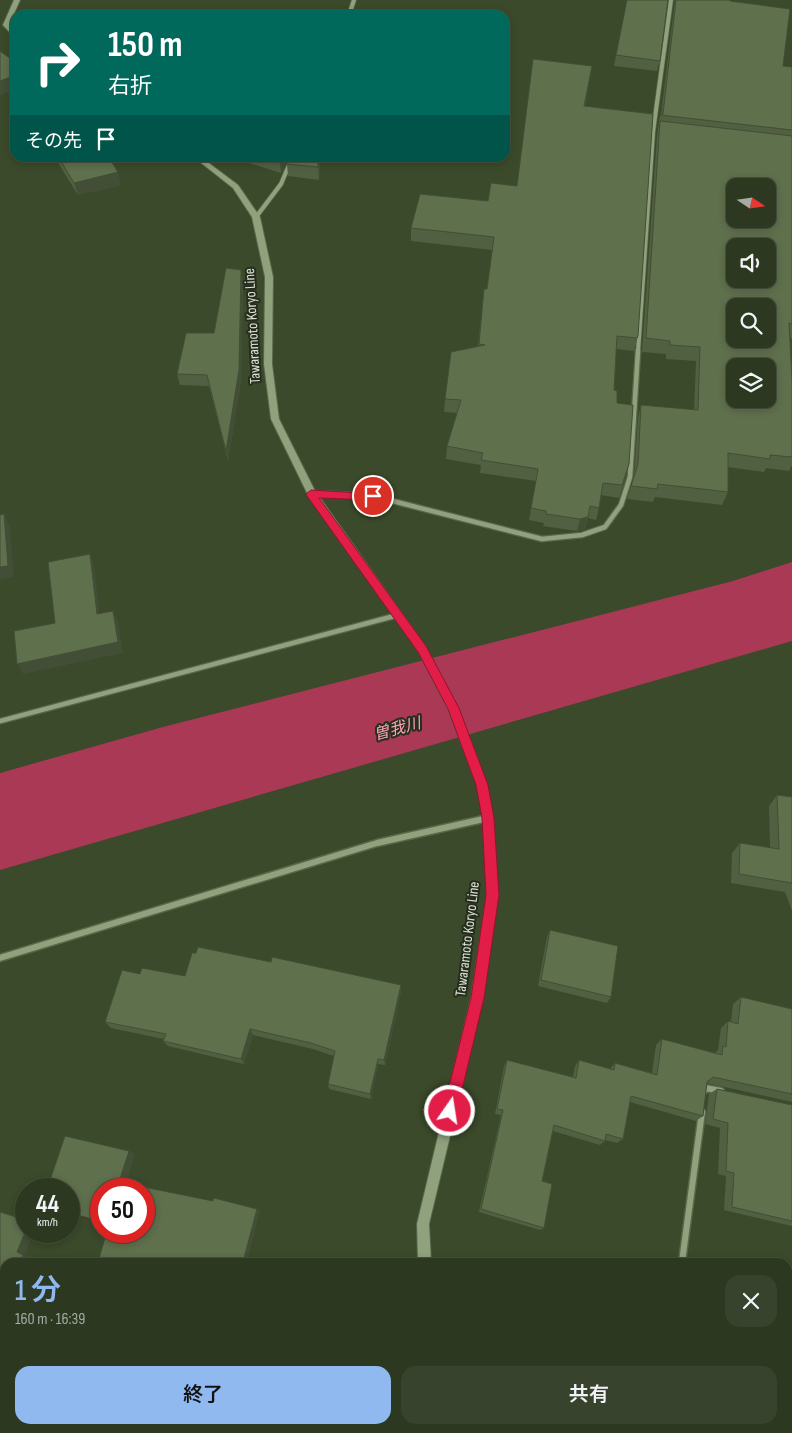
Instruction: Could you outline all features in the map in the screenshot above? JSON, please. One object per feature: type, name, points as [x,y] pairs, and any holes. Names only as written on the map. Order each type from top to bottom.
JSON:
[{"type":"main road","points":[[10,16],[6,25],[10,30]]},
{"type":"main road","name":"Tawaramoto Koryo Line","points":[[203,162],[236,187],[256,217],[269,277],[268,364],[275,419],[311,494],[422,649],[453,708],[482,785],[488,818],[492,895],[477,998],[423,1224],[425,1258]]},
{"type":"street","points":[[311,494],[373,496],[542,539],[582,535],[605,527],[621,505],[630,477],[653,132],[671,0]]},
{"type":"street","points":[[256,217],[281,184],[290,162]]},
{"type":"street","points":[[0,720],[399,615]]},
{"type":"street","points":[[0,958],[377,843],[488,818]]},
{"type":"street","points":[[704,1098],[705,1088],[724,1092]]},
{"type":"street","points":[[683,1258],[702,1108]]},
{"type":"water","name":"曽我川","points":[[792,562],[792,641],[0,870],[0,773],[163,727],[733,581]]},
{"type":"building","points":[[627,0],[668,0],[660,61],[616,55]]},
{"type":"building","points":[[676,0],[730,0],[790,9],[783,66],[792,67],[792,130],[660,115],[663,114]]},
{"type":"building","points":[[0,51],[10,58],[10,77],[0,81]]},
{"type":"building","points":[[533,59],[592,66],[584,106],[653,114],[638,336],[637,338],[617,336],[614,390],[617,391],[617,403],[633,405],[629,464],[622,485],[603,483],[599,508],[590,506],[588,517],[580,519],[546,514],[546,511],[531,508],[538,469],[481,460],[483,453],[447,446],[461,400],[445,399],[451,352],[485,345],[479,344],[484,289],[487,289],[494,237],[411,228],[420,194],[488,201],[491,183],[517,186]]},
{"type":"building","points":[[660,121],[792,136],[792,324],[789,323],[792,380],[792,457],[770,455],[770,459],[728,453],[728,492],[658,484],[657,489],[631,486],[638,464],[641,405],[698,410],[700,347],[670,345],[670,341],[646,338]]},
{"type":"building","points":[[61,162],[112,162],[118,172],[74,183]]},
{"type":"building","points":[[288,162],[318,162],[318,167],[287,164]]},
{"type":"building","points":[[226,268],[241,270],[239,370],[226,451],[207,375],[177,374],[186,333],[214,333]]},
{"type":"building","points":[[4,514],[8,566],[0,567],[0,515]]},
{"type":"building","points":[[90,554],[97,614],[113,611],[118,642],[17,664],[14,631],[55,623],[48,562]]},
{"type":"building","points":[[777,795],[792,797],[792,883],[739,874],[740,843],[779,849]]},
{"type":"building","points":[[550,930],[618,946],[611,997],[541,980]]},
{"type":"building","points":[[198,947],[271,962],[272,957],[401,985],[384,1060],[378,1059],[370,1094],[328,1084],[335,1051],[311,1043],[250,1029],[241,1059],[163,1041],[166,1034],[105,1022],[122,970],[140,974],[142,968],[185,976],[192,953],[196,953]]},
{"type":"building","points":[[741,997],[792,1009],[792,1094],[713,1077],[707,1082],[703,1116],[631,1096],[623,1139],[606,1134],[605,1141],[554,1125],[542,1181],[552,1184],[544,1228],[481,1209],[503,1110],[497,1109],[507,1060],[576,1078],[579,1060],[614,1070],[615,1063],[657,1075],[662,1039],[722,1055],[723,1046],[726,1047],[728,1021],[738,1024]]},
{"type":"building","points":[[717,1089],[792,1105],[792,1221],[732,1207],[734,1173],[726,1171],[728,1123],[713,1119]]},
{"type":"building","points":[[65,1136],[129,1151],[120,1178],[90,1178],[90,1218],[80,1216],[80,1178],[51,1178]]},
{"type":"building","points":[[155,1189],[213,1201],[214,1198],[257,1209],[244,1258],[99,1258],[104,1243],[155,1243]]},
{"type":"building","points":[[0,1212],[15,1217],[15,1243],[21,1243],[17,1252],[23,1255],[22,1258],[0,1258]]},
{"type":"route","points":[[373,496],[311,494],[422,649],[453,708],[482,785],[488,818],[492,895],[477,998],[450,1111]]}]
